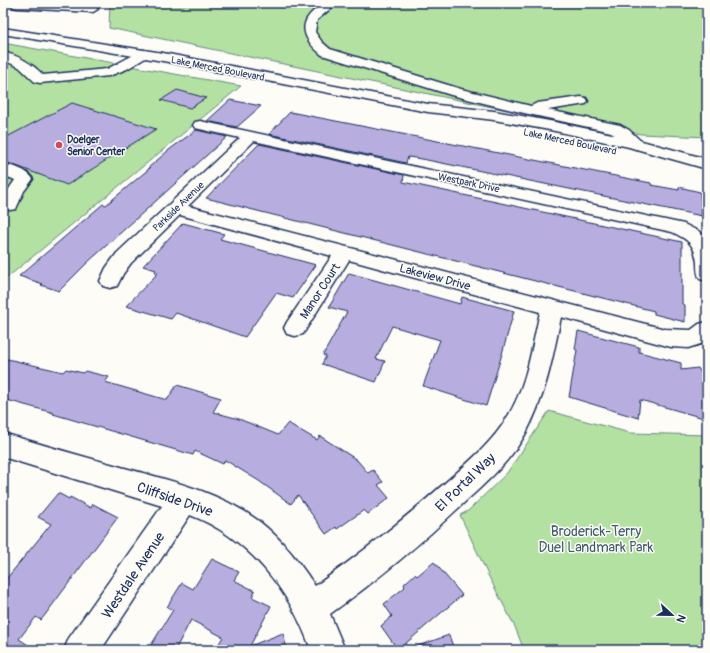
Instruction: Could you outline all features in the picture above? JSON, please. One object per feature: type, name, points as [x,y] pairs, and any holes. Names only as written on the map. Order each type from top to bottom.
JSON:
[{"type":"street","points":[[332,3],[315,14],[309,28],[312,39],[326,52],[425,83],[524,109],[615,128],[624,132],[629,139],[636,144]]},
{"type":"street","points":[[15,6],[93,10]]},
{"type":"street","name":"Lake Merced Boulevard","points":[[4,32],[142,54],[432,108],[504,117],[636,144],[707,164]]},
{"type":"street","points":[[3,56],[29,67],[40,78],[109,72],[121,67],[142,54]]},
{"type":"street","points":[[524,109],[581,101]]},
{"type":"street","name":"Lake Merced Boulevard","points":[[432,108],[486,124],[627,154],[707,176]]},
{"type":"street","name":"Westpark Drive","points":[[200,125],[678,228],[693,235],[704,248],[706,254],[707,274]]},
{"type":"street","name":"Parkside Avenue","points":[[110,281],[115,269],[124,258],[252,136]]},
{"type":"street","points":[[3,170],[9,170],[26,178],[16,192],[10,205]]},
{"type":"street","name":"Lakeview Drive","points":[[175,208],[665,337],[676,339],[702,334]]},
{"type":"street","name":"Manor Court","points":[[295,328],[344,253]]},
{"type":"street","name":"El Portal Way","points":[[310,608],[375,560],[446,501],[489,460],[511,435],[523,414],[531,393],[552,308]]},
{"type":"street","name":"Cliffside Drive","points":[[3,445],[184,499],[214,511],[237,523],[275,558],[294,582],[310,608],[324,636],[328,650]]},
{"type":"street","name":"Westdale Avenue","points":[[81,650],[184,499]]},
{"type":"green space","points":[[110,3],[707,3],[707,137],[641,134],[555,120],[109,28]]},
{"type":"green space","points":[[3,43],[241,86],[3,281]]},
{"type":"green space","name":"Broderick-Terry Duel Landmark Park","points":[[549,411],[630,433],[707,435],[707,650],[524,650],[515,627],[488,575],[460,515],[468,511],[507,473]]},
{"type":"building","points":[[177,90],[206,98],[190,108],[161,100]]},
{"type":"building","points":[[230,100],[261,106],[237,127],[207,121]]},
{"type":"building","name":"Doelger Senior Center","points":[[72,103],[156,129],[67,185],[3,161],[3,139]]},
{"type":"building","points":[[290,112],[651,183],[651,185],[679,190],[679,187],[700,192],[702,216],[422,159],[408,157],[406,163],[269,134]]},
{"type":"building","points":[[196,130],[227,137],[87,263],[59,291],[19,276],[103,204],[106,205],[169,150]]},
{"type":"building","points":[[259,144],[404,175],[403,182],[682,242],[682,304],[685,305],[685,322],[654,314],[654,311],[206,198]]},
{"type":"building","points":[[183,223],[224,234],[220,239],[316,265],[293,298],[276,293],[245,337],[176,313],[171,319],[126,306],[158,273],[155,272],[156,270],[143,266]]},
{"type":"building","points":[[349,273],[460,304],[462,297],[514,311],[486,406],[423,386],[440,340],[392,326],[376,359],[385,361],[376,382],[322,364],[326,356],[323,355],[347,312],[329,307]]},
{"type":"building","points":[[578,331],[639,347],[639,352],[681,363],[681,370],[698,368],[703,376],[707,376],[707,419],[640,400],[638,418],[569,397],[577,350],[575,349]]},
{"type":"building","points":[[3,358],[63,372],[66,369],[83,373],[85,371],[109,377],[105,382],[167,400],[177,385],[221,398],[213,412],[239,419],[278,435],[288,423],[317,440],[320,436],[357,460],[368,473],[373,470],[383,482],[378,485],[389,498],[368,514],[364,510],[337,529],[336,527],[326,534],[298,495],[291,504],[259,481],[225,460],[223,464],[195,451],[193,455],[3,399]]},
{"type":"building","points":[[58,493],[69,499],[70,497],[91,508],[93,504],[118,517],[41,620],[36,617],[19,639],[36,650],[3,650],[3,583],[51,524],[38,517]]},
{"type":"building","points":[[212,559],[239,572],[234,580],[255,591],[252,597],[271,606],[250,646],[283,633],[287,650],[215,650],[223,637],[191,620],[175,650],[148,650],[173,610],[167,607],[182,583],[193,589]]},
{"type":"building","points":[[434,562],[462,595],[398,650],[381,626],[392,616],[384,604],[405,587],[404,584],[415,574],[417,576]]},
{"type":"building","points":[[449,635],[454,650],[412,650],[412,648]]},
{"type":"place","name":"Doelger Senior Center","points":[[59,145]]}]
